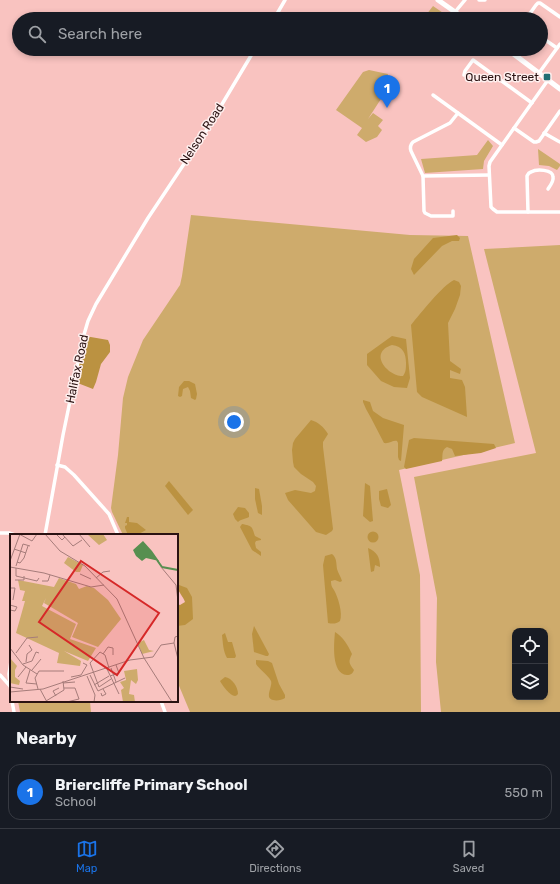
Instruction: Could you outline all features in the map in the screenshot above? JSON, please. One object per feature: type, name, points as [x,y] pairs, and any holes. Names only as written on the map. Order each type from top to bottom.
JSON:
[{"type":"street","points":[[278,12],[285,0]]},
{"type":"street","points":[[438,0],[455,12],[465,0]]},
{"type":"street","points":[[479,0],[485,0]]},
{"type":"street","points":[[531,12],[538,2],[560,17]]},
{"type":"street","points":[[548,42],[557,48]]},
{"type":"street","points":[[539,73],[560,44]]},
{"type":"street","name":"Nelson Road","points":[[148,218],[206,131],[251,56]]},
{"type":"street","points":[[516,56],[560,89]]},
{"type":"street","points":[[464,75],[465,71],[473,60],[532,103]]},
{"type":"street","points":[[548,80],[490,162],[491,206],[497,212],[560,212]]},
{"type":"street","points":[[433,95],[502,145]]},
{"type":"street","points":[[514,128],[534,142],[539,141],[560,110]]},
{"type":"street","points":[[453,211],[453,218],[431,216],[425,213],[423,176],[410,148],[413,142],[450,123],[458,113]]},
{"type":"street","points":[[544,133],[560,142]]},
{"type":"street","points":[[528,212],[528,173],[546,170],[552,174],[554,177],[548,189]]},
{"type":"street","points":[[423,176],[490,175]]},
{"type":"street","name":"Halifax Road","points":[[45,534],[57,464],[83,338],[88,321],[96,304],[148,218]]},
{"type":"street","points":[[57,464],[65,467],[74,475],[109,514],[118,534]]},
{"type":"street","points":[[0,533],[12,534]]},
{"type":"street","points":[[10,674],[10,686]]},
{"type":"street","points":[[0,675],[10,686]]},
{"type":"street","points":[[12,702],[14,712]]},
{"type":"street","points":[[161,702],[165,712]]},
{"type":"shaded area","points":[[433,6],[442,12],[428,12]]},
{"type":"shaded area","points":[[369,70],[388,74],[385,85],[388,88],[368,119],[373,113],[383,120],[378,126],[382,130],[377,137],[366,142],[357,135],[362,128],[336,110],[363,72]]},
{"type":"shaded area","points":[[488,140],[493,146],[484,161],[483,169],[425,173],[421,159],[477,155]]},
{"type":"shaded area","points":[[538,149],[560,164],[557,170],[549,166],[539,165]]},
{"type":"shaded area","points":[[191,215],[410,235],[468,236],[515,443],[399,470],[420,575],[421,712],[190,712],[178,683],[178,608],[187,603],[184,594],[178,587],[178,534],[123,534],[111,508],[118,455],[123,398],[128,377],[143,340],[180,285]]},
{"type":"shaded area","points":[[457,235],[460,238],[459,241],[452,241],[442,246],[414,275],[411,269],[414,259],[433,238]]},
{"type":"shaded area","points":[[560,245],[560,712],[441,712],[436,662],[437,598],[414,477],[536,453],[484,249]]},
{"type":"shaded area","points":[[454,280],[459,282],[461,286],[460,295],[448,323],[450,361],[461,369],[460,374],[450,370],[450,378],[462,380],[465,387],[467,417],[422,397],[417,392],[411,325],[438,294]]},
{"type":"shaded area","points":[[85,336],[108,340],[110,345],[110,352],[101,364],[93,389],[75,382]]},
{"type":"shaded area","points":[[392,336],[406,339],[410,378],[407,388],[394,387],[381,381],[367,365],[367,354]],"holes":[[[392,345],[403,351],[405,357],[406,368],[403,376],[392,373],[383,364],[381,359],[381,353],[385,349]]]},
{"type":"shaded area","points":[[184,381],[189,381],[195,384],[197,394],[195,400],[191,398],[188,387],[183,389],[182,396],[178,396],[179,387]]},
{"type":"shaded area","points":[[363,400],[370,402],[373,411],[383,418],[404,425],[401,461],[398,457],[397,441],[384,443],[366,409]]},
{"type":"shaded area","points":[[311,420],[321,425],[328,434],[323,442],[323,447],[333,529],[326,535],[316,532],[288,500],[285,493],[295,490],[311,493],[315,491],[316,486],[313,482],[294,467],[292,450],[295,439]]},
{"type":"shaded area","points":[[414,438],[494,444],[496,448],[481,453],[455,456],[452,449],[447,447],[443,451],[442,461],[406,469],[404,467],[409,440]]},
{"type":"shaded area","points":[[169,481],[193,510],[188,515],[165,486]]},
{"type":"shaded area","points":[[365,483],[370,486],[373,521],[370,522],[363,516]]},
{"type":"shaded area","points":[[255,488],[259,489],[262,515],[258,513],[255,499]]},
{"type":"shaded area","points":[[387,489],[391,505],[388,508],[381,506],[379,499],[379,491]]},
{"type":"shaded area","points":[[238,507],[245,508],[249,513],[249,517],[238,522],[233,514]]},
{"type":"shaded area","points":[[127,517],[129,517],[129,522],[137,523],[146,530],[139,534],[128,534],[125,528],[127,523],[125,523]]},
{"type":"shaded area","points":[[242,524],[251,527],[255,536],[261,539],[255,543],[256,548],[261,552],[261,556],[252,550],[240,527]]},
{"type":"shaded area","points":[[373,531],[377,533],[379,537],[377,541],[373,543],[369,541],[367,537],[369,533]]},
{"type":"shaded area","points":[[368,548],[374,551],[379,558],[380,563],[380,567],[375,565],[374,571],[371,572]]},
{"type":"shaded area","points":[[332,554],[336,559],[337,569],[342,581],[331,581],[336,593],[341,614],[340,621],[333,624],[328,623],[323,565],[325,556]]},
{"type":"shaded area","points":[[178,586],[187,588],[192,597],[193,619],[185,625],[178,626],[178,604],[180,605],[185,602]]},
{"type":"shaded area","points":[[254,626],[269,654],[268,656],[254,652],[252,634]]},
{"type":"shaded area","points":[[335,632],[349,647],[352,654],[350,662],[354,670],[350,675],[342,673],[336,664],[334,650]]},
{"type":"shaded area","points":[[225,633],[228,642],[232,642],[236,656],[235,658],[227,658],[223,647],[222,635]]},
{"type":"shaded area","points":[[256,660],[268,661],[272,663],[285,698],[281,700],[270,699],[269,694],[271,681],[256,664]]},
{"type":"shaded area","points":[[225,677],[230,679],[236,686],[238,694],[236,696],[233,696],[226,690],[221,683],[220,681]]},
{"type":"shaded area","points":[[18,702],[90,702],[91,712],[20,712]]},
{"type":"place","name":"Queen Street","points":[[547,77]]},
{"type":"place","name":"Briercliffe Primary School","points":[[387,108]]}]
